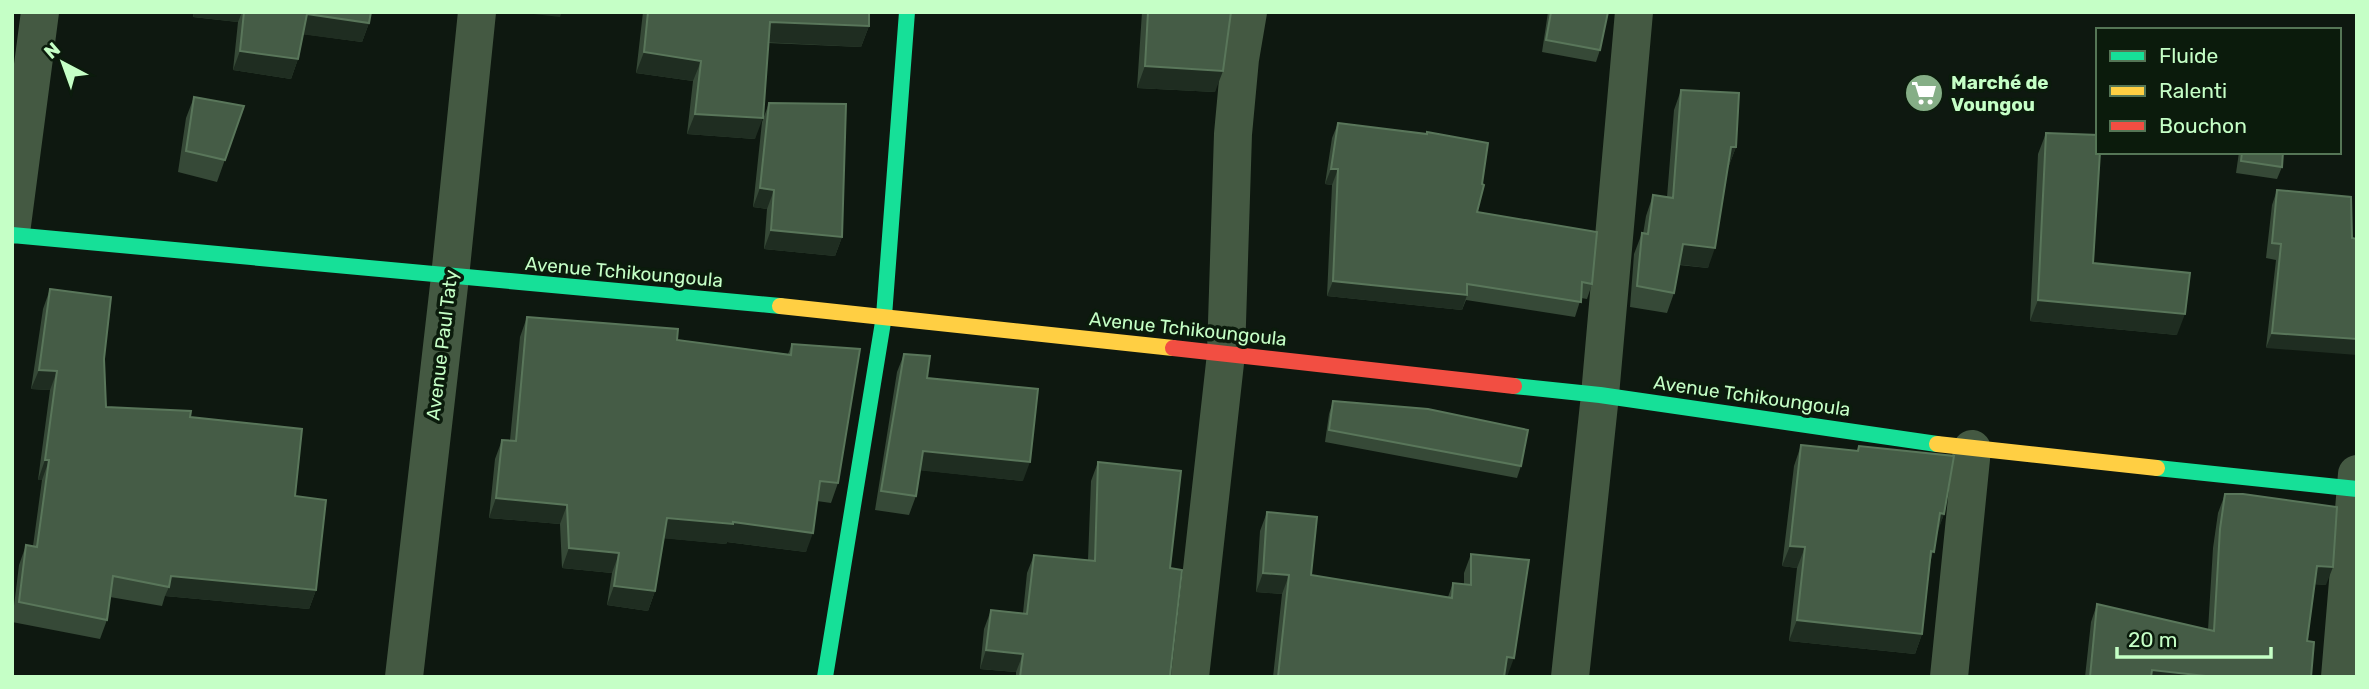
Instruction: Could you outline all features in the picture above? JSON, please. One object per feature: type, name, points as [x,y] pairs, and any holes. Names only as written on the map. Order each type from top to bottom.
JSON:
[{"type":"street","points":[[12,225],[40,12]]},
{"type":"street","name":"Avenue Paul Taty","points":[[404,677],[477,12]]},
{"type":"street","points":[[825,677],[884,316],[907,12]]},
{"type":"street","points":[[1190,677],[1226,355],[1233,134],[1240,59],[1248,12]]},
{"type":"street","points":[[1570,677],[1600,395],[1634,12]]},
{"type":"street","name":"Avenue Tchikoungoula","points":[[12,235],[884,316],[1600,395],[1972,449],[2356,484]]},
{"type":"street","points":[[1949,677],[1972,449]]},
{"type":"street","points":[[2340,677],[2356,484]]},
{"type":"building","points":[[244,12],[371,12],[369,23],[307,14],[298,59],[240,51]]},
{"type":"building","points":[[648,12],[869,12],[869,26],[770,22],[763,118],[695,114],[701,61],[644,52]]},
{"type":"building","points":[[1148,12],[1231,12],[1223,71],[1145,66]]},
{"type":"building","points":[[1551,12],[1608,12],[1600,50],[1546,40]]},
{"type":"building","points":[[1681,90],[1739,93],[1736,147],[1731,147],[1715,248],[1683,244],[1674,293],[1637,286],[1642,233],[1648,234],[1653,195],[1673,198]]},
{"type":"building","points":[[194,97],[244,106],[225,160],[186,151]]},
{"type":"building","points":[[769,103],[846,104],[842,237],[771,230],[774,190],[760,188]]},
{"type":"building","points":[[1338,123],[1427,132],[1488,143],[1484,185],[1477,212],[1597,232],[1592,284],[1582,282],[1581,302],[1467,284],[1467,295],[1333,281],[1338,169],[1331,169]]},
{"type":"building","points":[[2046,133],[2096,135],[2096,154],[2100,154],[2093,263],[2190,273],[2185,314],[2038,300]]},
{"type":"building","points":[[2242,154],[2283,154],[2282,167],[2241,161]]},
{"type":"building","points":[[2277,190],[2351,197],[2352,238],[2357,239],[2357,339],[2272,333],[2281,244],[2272,243]]},
{"type":"building","points":[[50,289],[111,297],[104,359],[106,407],[191,411],[190,417],[302,429],[295,496],[326,500],[316,590],[171,576],[169,587],[113,576],[107,620],[19,602],[26,545],[37,547],[49,460],[45,460],[57,371],[39,370]]},
{"type":"building","points":[[527,317],[678,329],[677,340],[791,355],[792,344],[860,349],[838,483],[820,481],[813,533],[733,522],[667,518],[655,591],[614,586],[619,553],[569,548],[567,505],[496,498],[502,440],[516,441]]},
{"type":"building","points":[[904,354],[930,356],[927,378],[1038,389],[1030,462],[923,451],[916,496],[881,491]]},
{"type":"building","points":[[1333,401],[1428,409],[1528,430],[1521,466],[1329,430]]},
{"type":"building","points":[[1801,445],[1858,451],[1859,446],[1954,456],[1944,514],[1940,513],[1934,552],[1931,551],[1922,634],[1797,620],[1805,547],[1790,546]]},
{"type":"building","points":[[1098,462],[1181,471],[1170,568],[1182,570],[1170,676],[1175,677],[1020,677],[1023,654],[986,650],[991,610],[1027,614],[1034,555],[1095,561]]},
{"type":"building","points":[[2225,494],[2337,507],[2333,567],[2317,566],[2307,641],[2314,642],[2311,677],[2215,677],[2152,670],[2151,677],[2090,677],[2097,604],[2214,631],[2220,529]]},
{"type":"building","points":[[1267,512],[1317,517],[1311,575],[1452,598],[1453,583],[1471,585],[1471,554],[1529,560],[1514,658],[1507,657],[1504,677],[1278,677],[1289,575],[1263,573]]},
{"type":"traffic: fast","points":[[825,677],[884,316],[907,12]]},
{"type":"traffic: fast","points":[[12,235],[780,306]]},
{"type":"traffic: fast","points":[[1514,386],[1600,395],[1937,444]]},
{"type":"traffic: fast","points":[[2157,468],[2357,489]]},
{"type":"traffic: slow","points":[[780,306],[1173,348]]},
{"type":"traffic: slow","points":[[1937,444],[2157,468]]},
{"type":"traffic: jam","points":[[1173,348],[1514,386]]},
{"type":"place","name":"Marché de Voungou","points":[[1924,93]]}]
